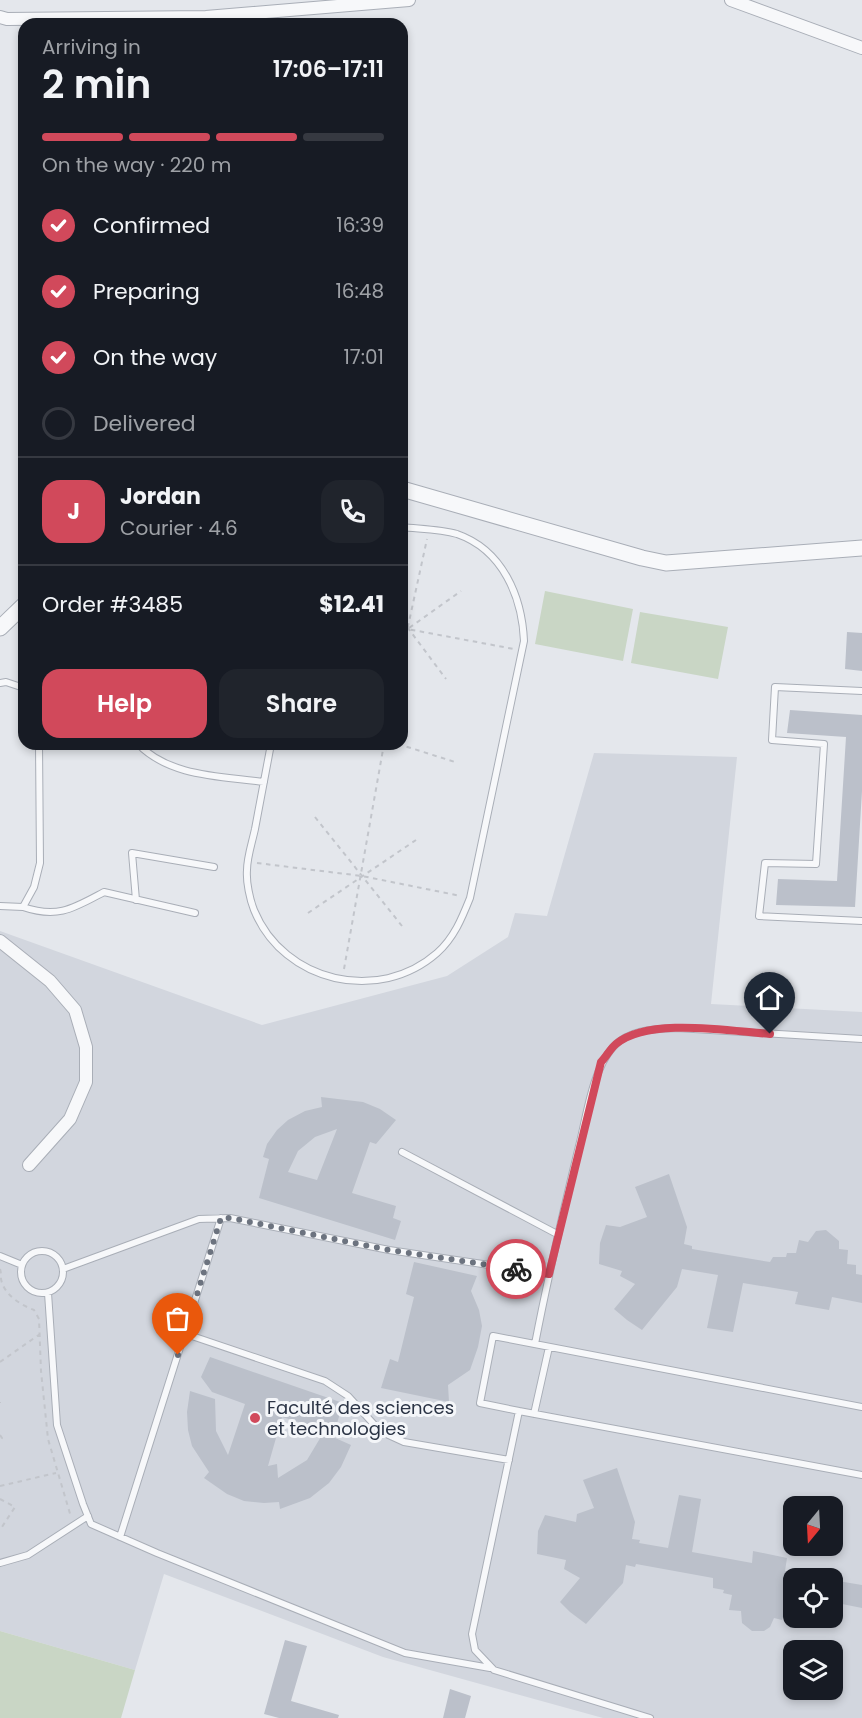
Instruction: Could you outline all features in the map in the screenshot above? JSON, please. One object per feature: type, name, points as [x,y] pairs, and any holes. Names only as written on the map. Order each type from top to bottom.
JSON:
[{"type":"street","points":[[106,18],[206,17],[409,0]]},
{"type":"street","points":[[731,0],[862,48]]},
{"type":"street","points":[[0,17],[18,19]]},
{"type":"street","points":[[408,491],[666,563],[862,548]]},
{"type":"street","points":[[0,628],[18,611]]},
{"type":"street","points":[[0,941],[50,981],[75,1010],[86,1047],[86,1082],[70,1119],[29,1165]]},
{"type":"lane","points":[[270,750],[248,862],[247,879],[254,910],[269,938],[292,960],[320,975],[350,982],[382,981],[412,970],[438,952],[458,927],[470,898],[524,641],[523,618],[518,597],[508,577],[494,559],[477,545],[457,534],[408,528]]},
{"type":"lane","points":[[0,683],[6,682],[18,686]]},
{"type":"lane","points":[[862,692],[775,687],[772,740],[824,744],[816,864],[765,863],[759,916],[862,921]]},
{"type":"lane","points":[[23,907],[34,886],[40,863],[39,750]]},
{"type":"lane","points":[[144,750],[151,757],[167,765],[264,782]]},
{"type":"lane","points":[[136,900],[132,853],[214,867]]},
{"type":"lane","points":[[0,906],[23,907],[38,912],[69,910],[104,892],[195,913]]},
{"type":"lane","points":[[535,1344],[557,1234],[601,1062],[615,1045],[633,1034],[652,1029],[677,1028],[862,1039]]},
{"type":"lane","points":[[402,1152],[557,1234]]},
{"type":"lane","points":[[120,1536],[221,1218]]},
{"type":"lane","points":[[63,1269],[199,1219],[230,1218],[389,1250],[549,1274]]},
{"type":"lane","points":[[42,1250],[54,1254],[63,1269],[60,1283],[48,1293],[34,1292],[27,1288],[21,1275],[22,1265],[28,1255],[42,1250]]},
{"type":"lane","points":[[0,1257],[22,1265]]},
{"type":"lane","points":[[48,1293],[57,1425],[91,1524],[405,1653],[491,1668],[519,1680],[650,1718]]},
{"type":"lane","points":[[189,1335],[325,1381],[348,1396],[380,1431],[404,1442],[509,1460]]},
{"type":"lane","points":[[862,1407],[493,1336],[480,1403],[862,1474]]},
{"type":"lane","points":[[534,1414],[549,1347]]},
{"type":"lane","points":[[491,1668],[475,1650],[472,1634],[519,1411]]},
{"type":"lane","points":[[0,1563],[28,1556],[88,1516]]},
{"type":"path","points":[[408,633],[429,531]]},
{"type":"path","points":[[409,630],[461,591]]},
{"type":"path","points":[[409,630],[522,650]]},
{"type":"path","points":[[409,630],[447,679]]},
{"type":"path","points":[[408,747],[455,762]]},
{"type":"path","points":[[342,980],[383,750]]},
{"type":"path","points":[[315,817],[402,926]]},
{"type":"path","points":[[308,913],[416,840]]},
{"type":"path","points":[[248,862],[362,876],[470,898]]},
{"type":"path","points":[[0,1269],[2,1271],[1,1280],[9,1294],[17,1302],[34,1310],[39,1319],[41,1371],[48,1440],[74,1525]]},
{"type":"path","points":[[0,1362],[40,1334]]},
{"type":"path","points":[[0,1435],[2,1438],[0,1440]]},
{"type":"path","points":[[0,1486],[57,1473]]},
{"type":"path","points":[[0,1499],[15,1507],[0,1530]]},
{"type":"shaded area","points":[[594,753],[737,757],[711,1004],[862,1012],[862,1718],[603,1718],[383,1657],[164,1574],[135,1670],[0,1631],[0,931],[262,1025],[447,976],[508,937],[515,913],[547,916]]},
{"type":"green space","points":[[545,591],[633,609],[623,661],[535,644]]},
{"type":"green space","points":[[640,612],[728,627],[718,679],[631,663]]},
{"type":"green space","points":[[0,1631],[135,1670],[121,1718],[0,1718]]},
{"type":"building","points":[[847,632],[862,633],[862,671],[845,669]]},
{"type":"building","points":[[790,710],[862,715],[862,791],[855,907],[776,905],[778,879],[837,881],[846,737],[787,733]]},
{"type":"building","points":[[321,1097],[363,1102],[380,1109],[396,1120],[376,1144],[370,1142],[352,1193],[396,1206],[393,1218],[401,1221],[395,1240],[259,1198],[269,1159],[263,1157],[267,1144],[288,1120],[305,1111],[322,1107]],"holes":[[[337,1129],[317,1180],[288,1172],[298,1151],[315,1137]]]},
{"type":"building","points":[[669,1174],[687,1227],[684,1244],[692,1246],[692,1249],[770,1262],[773,1257],[786,1257],[787,1253],[796,1253],[799,1240],[808,1242],[816,1231],[826,1230],[839,1241],[839,1249],[848,1250],[847,1264],[856,1265],[856,1274],[862,1275],[862,1303],[832,1297],[829,1310],[795,1304],[798,1292],[743,1283],[733,1332],[707,1328],[718,1275],[682,1269],[677,1287],[642,1330],[627,1320],[614,1309],[635,1284],[620,1276],[622,1271],[599,1264],[600,1243],[606,1225],[620,1227],[647,1217],[635,1187]]},
{"type":"building","points":[[414,1262],[477,1276],[471,1291],[479,1310],[482,1326],[478,1347],[470,1370],[448,1385],[449,1402],[381,1388],[390,1359],[398,1362],[414,1297],[406,1294]]},
{"type":"building","points":[[210,1357],[343,1403],[333,1437],[351,1445],[341,1467],[329,1483],[310,1498],[280,1509],[279,1502],[244,1501],[227,1494],[204,1478],[209,1472],[192,1446],[187,1412],[190,1391],[215,1399],[216,1431],[228,1455],[245,1404],[212,1392],[201,1377]],"holes":[[[282,1417],[325,1430],[307,1460],[278,1478],[277,1464],[268,1466]]]},
{"type":"building","points":[[617,1468],[635,1522],[632,1539],[640,1540],[639,1543],[668,1548],[679,1495],[701,1499],[692,1552],[752,1563],[753,1551],[787,1558],[785,1568],[783,1568],[782,1620],[774,1618],[770,1627],[764,1631],[752,1631],[742,1623],[741,1611],[729,1610],[732,1595],[723,1593],[724,1590],[713,1588],[713,1578],[636,1564],[635,1567],[626,1565],[623,1583],[586,1624],[560,1602],[580,1578],[564,1569],[566,1560],[537,1554],[538,1531],[545,1515],[576,1522],[577,1514],[594,1508],[583,1480]]},
{"type":"building","points":[[843,1582],[862,1585],[862,1608],[843,1604]]},
{"type":"building","points":[[285,1640],[307,1646],[291,1701],[339,1715],[338,1718],[279,1718],[264,1714]]},
{"type":"building","points":[[450,1689],[471,1696],[465,1718],[443,1718]]},
{"type":"way so far","points":[[178,1355],[221,1218],[389,1250],[516,1269]]},
{"type":"place","name":"Faculté des sciences et technologies","points":[[255,1418]]},
{"type":"route","points":[[516,1269],[549,1274],[601,1062],[615,1045],[633,1034],[652,1029],[677,1028],[770,1034]]}]
